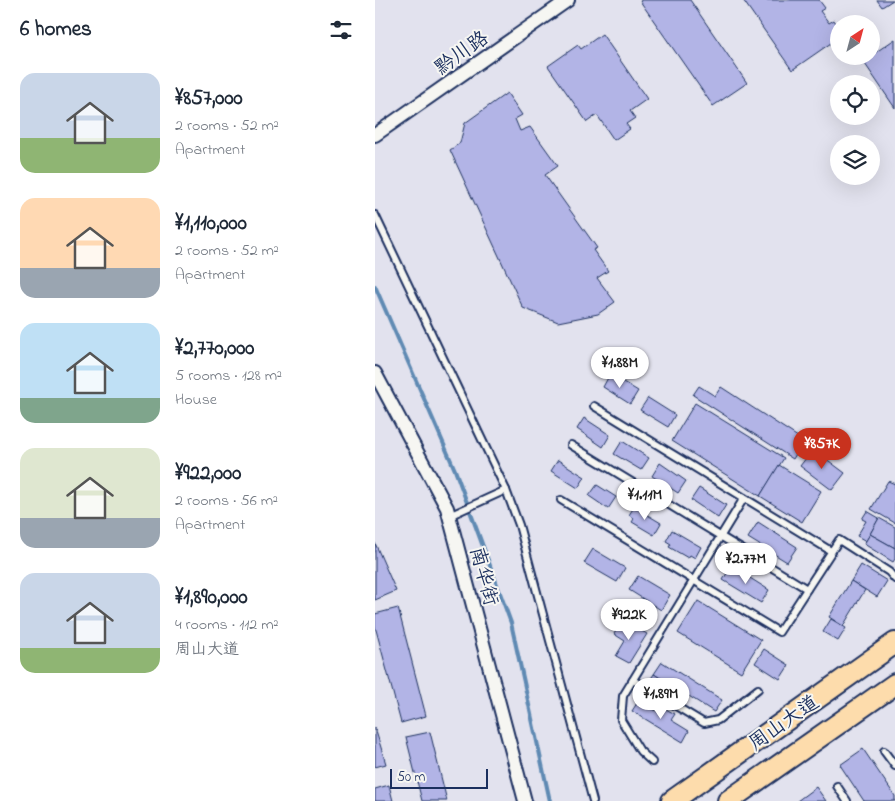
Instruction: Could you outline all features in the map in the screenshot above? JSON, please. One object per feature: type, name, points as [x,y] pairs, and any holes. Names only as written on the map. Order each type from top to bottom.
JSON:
[{"type":"main road","name":"周山大道","points":[[672,801],[895,643]]},
{"type":"main road","name":"周山大道","points":[[728,801],[895,684]]},
{"type":"street","name":"黔川路","points":[[375,135],[568,0]]},
{"type":"street","name":"南华街","points":[[375,373],[447,508],[525,801]]},
{"type":"lane","points":[[375,215],[506,490],[519,525],[593,801]]},
{"type":"lane","points":[[594,406],[831,551]]},
{"type":"lane","points":[[571,445],[807,589]]},
{"type":"lane","points":[[449,516],[506,490]]},
{"type":"lane","points":[[652,762],[640,751],[621,720],[623,696],[744,498]]},
{"type":"lane","points":[[561,500],[779,632],[839,540],[889,572],[895,579]]},
{"type":"lane","points":[[633,680],[704,723],[718,720],[758,689]]},
{"type":"lane","points":[[884,751],[895,766]]},
{"type":"lane","points":[[837,786],[847,801]]},
{"type":"building","points":[[690,0],[747,83],[713,106],[640,1]]},
{"type":"building","points":[[743,0],[819,0],[825,8],[820,11],[830,22],[830,44],[792,70]]},
{"type":"building","points":[[877,0],[893,0],[882,7]]},
{"type":"building","points":[[602,34],[647,99],[630,111],[635,118],[626,124],[630,129],[614,140],[597,115],[587,122],[548,66],[578,45],[581,49]]},
{"type":"building","points":[[895,39],[895,108],[880,86],[880,75],[873,75],[866,65],[880,65],[880,49]]},
{"type":"building","points":[[507,93],[522,115],[515,119],[520,131],[530,127],[558,166],[545,175],[597,248],[593,250],[608,271],[597,278],[615,302],[598,314],[558,322],[523,308],[450,150],[460,143],[465,123]]},
{"type":"building","points":[[610,374],[638,391],[630,404],[603,387]]},
{"type":"building","points":[[699,386],[715,396],[721,387],[804,441],[793,459],[693,395]]},
{"type":"building","points":[[648,398],[675,415],[668,427],[640,410]]},
{"type":"building","points":[[695,403],[784,458],[760,496],[672,441]]},
{"type":"building","points":[[584,418],[610,435],[603,447],[577,429]]},
{"type":"building","points":[[622,441],[649,458],[641,470],[614,454]]},
{"type":"building","points":[[813,449],[845,473],[832,490],[800,466]]},
{"type":"building","points":[[558,460],[585,477],[578,488],[551,471]]},
{"type":"building","points":[[660,463],[686,481],[678,493],[652,476]]},
{"type":"building","points":[[779,465],[821,491],[802,522],[760,496]]},
{"type":"building","points":[[888,481],[895,484],[895,523],[871,509]]},
{"type":"building","points":[[597,485],[616,497],[608,509],[589,496]]},
{"type":"building","points":[[699,488],[726,505],[718,518],[691,500]]},
{"type":"building","points":[[634,507],[661,523],[654,535],[632,522],[634,519],[629,515]]},
{"type":"building","points":[[867,511],[879,518],[866,541],[857,536],[866,521],[862,519]]},
{"type":"building","points":[[879,518],[895,527],[895,548],[870,534]]},
{"type":"building","points":[[758,522],[797,547],[787,562],[748,538]]},
{"type":"building","points":[[672,530],[701,547],[695,558],[690,555],[688,558],[669,547],[671,544],[666,541]]},
{"type":"building","points":[[870,534],[895,548],[895,559],[893,562],[864,544]]},
{"type":"building","points":[[375,543],[396,591],[375,600]]},
{"type":"building","points":[[593,549],[625,568],[617,582],[584,563]]},
{"type":"building","points":[[861,565],[887,581],[877,597],[851,581]]},
{"type":"building","points":[[731,566],[769,590],[761,603],[723,580]]},
{"type":"building","points":[[638,576],[670,595],[661,610],[629,590]]},
{"type":"building","points":[[851,581],[865,590],[843,626],[829,617]]},
{"type":"building","points":[[698,601],[761,640],[741,672],[678,633]]},
{"type":"building","points":[[398,608],[426,716],[401,723],[375,626],[375,614]]},
{"type":"building","points":[[831,619],[846,628],[838,641],[823,632]]},
{"type":"building","points":[[623,620],[647,634],[629,663],[616,656],[625,641],[614,634]]},
{"type":"building","points":[[764,649],[789,665],[780,679],[755,663]]},
{"type":"building","points":[[662,662],[722,700],[714,712],[654,674]]},
{"type":"building","points":[[654,674],[686,694],[682,700],[650,680]]},
{"type":"building","points":[[639,700],[661,714],[664,708],[675,714],[671,720],[689,731],[683,742],[632,711]]},
{"type":"building","points":[[375,728],[386,764],[375,767]]},
{"type":"building","points":[[430,732],[447,801],[422,801],[406,737]]},
{"type":"building","points":[[863,749],[895,796],[895,801],[864,801],[840,765]]},
{"type":"building","points":[[389,785],[393,801],[375,801],[375,789]]},
{"type":"building","points":[[816,787],[826,801],[797,801]]},
{"type":"waterway","points":[[375,286],[455,470],[511,623],[550,801]]}]
